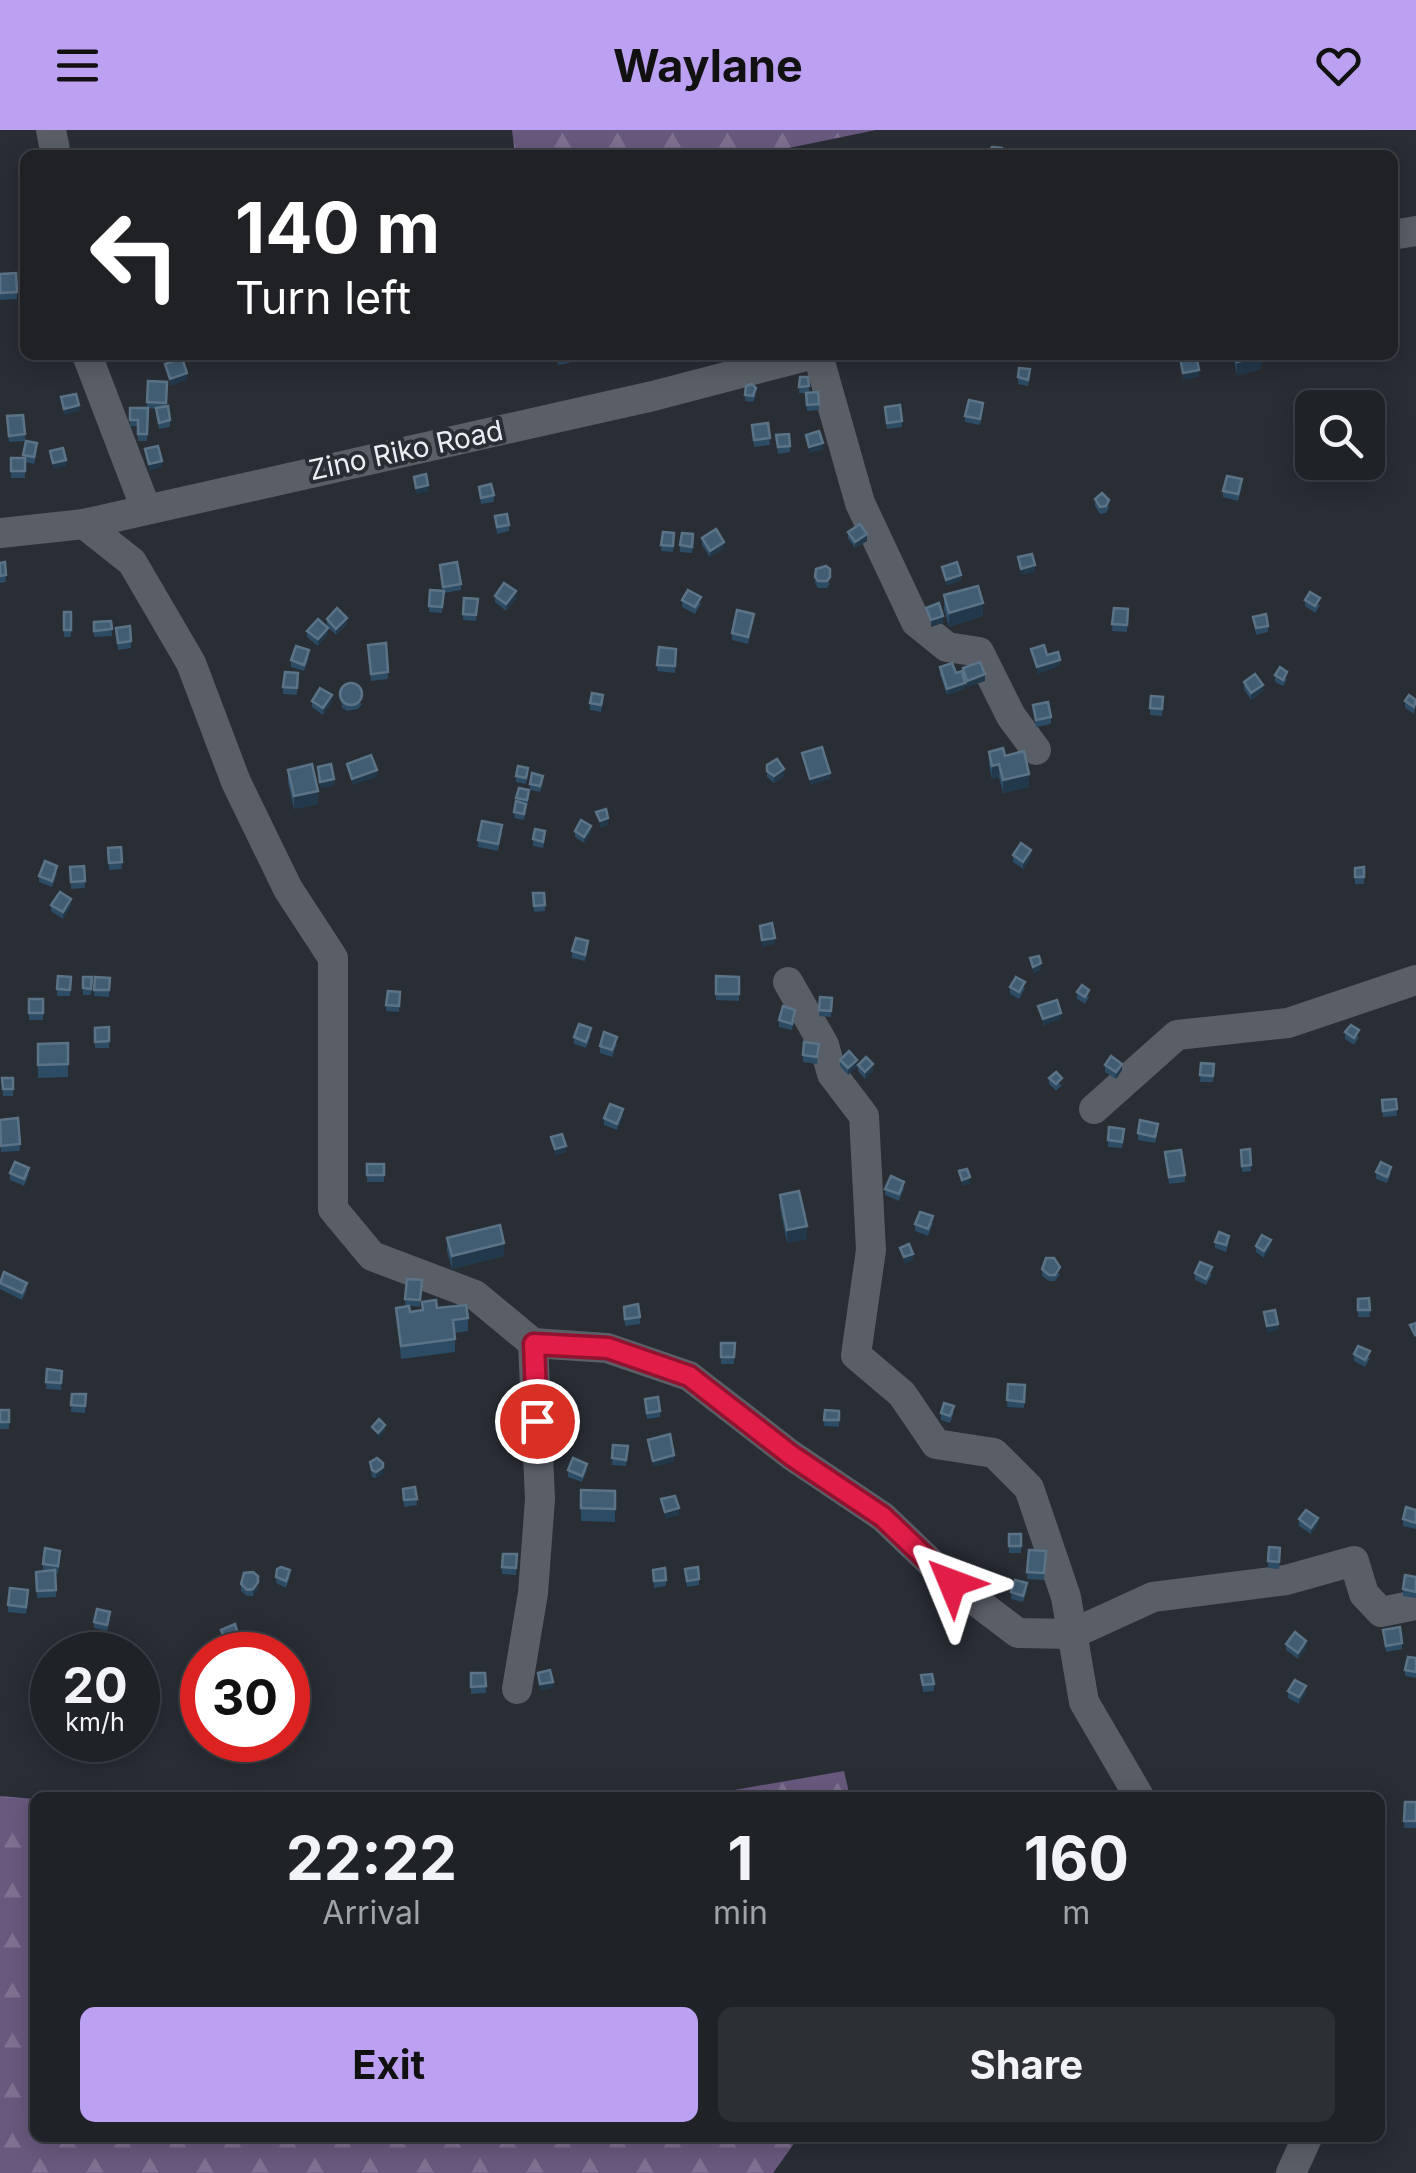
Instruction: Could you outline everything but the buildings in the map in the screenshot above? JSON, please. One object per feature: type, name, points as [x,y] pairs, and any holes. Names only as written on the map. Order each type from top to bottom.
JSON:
[{"type":"street","points":[[89,360],[146,509]]},
{"type":"street","name":"Zino Riko Road","points":[[0,533],[84,524],[653,396],[794,360]]},
{"type":"street","points":[[816,360],[860,503],[916,622],[947,647],[980,652],[1011,716],[1036,750]]},
{"type":"street","points":[[84,524],[132,562],[191,663],[253,818],[288,889],[333,958],[333,1209],[372,1256],[475,1295],[534,1344],[608,1348],[689,1376],[792,1456],[883,1517],[952,1583],[1018,1633],[1072,1634],[1153,1596],[1286,1580],[1354,1561],[1364,1594],[1381,1612],[1416,1605]]},
{"type":"street","points":[[1094,1109],[1177,1036],[1288,1023],[1416,980]]},
{"type":"street","points":[[788,982],[824,1046],[832,1074],[864,1116],[871,1250],[856,1355],[902,1394],[936,1444],[994,1453],[1029,1488],[1066,1597],[1084,1702],[1136,1792]]},
{"type":"street","points":[[517,1689],[533,1594],[540,1498],[534,1344]]},
{"type":"street","points":[[1290,2173],[1305,2142]]},
{"type":"green space","points":[[512,130],[876,130],[779,150],[514,150]]},
{"type":"green space","points":[[844,1771],[849,1792],[723,1792]]},
{"type":"green space","points":[[0,1796],[30,1799],[30,2142],[795,2142],[773,2173],[0,2173]]},
{"type":"route","points":[[537,1421],[534,1344],[608,1348],[689,1376],[792,1456],[883,1517],[952,1583]]}]
